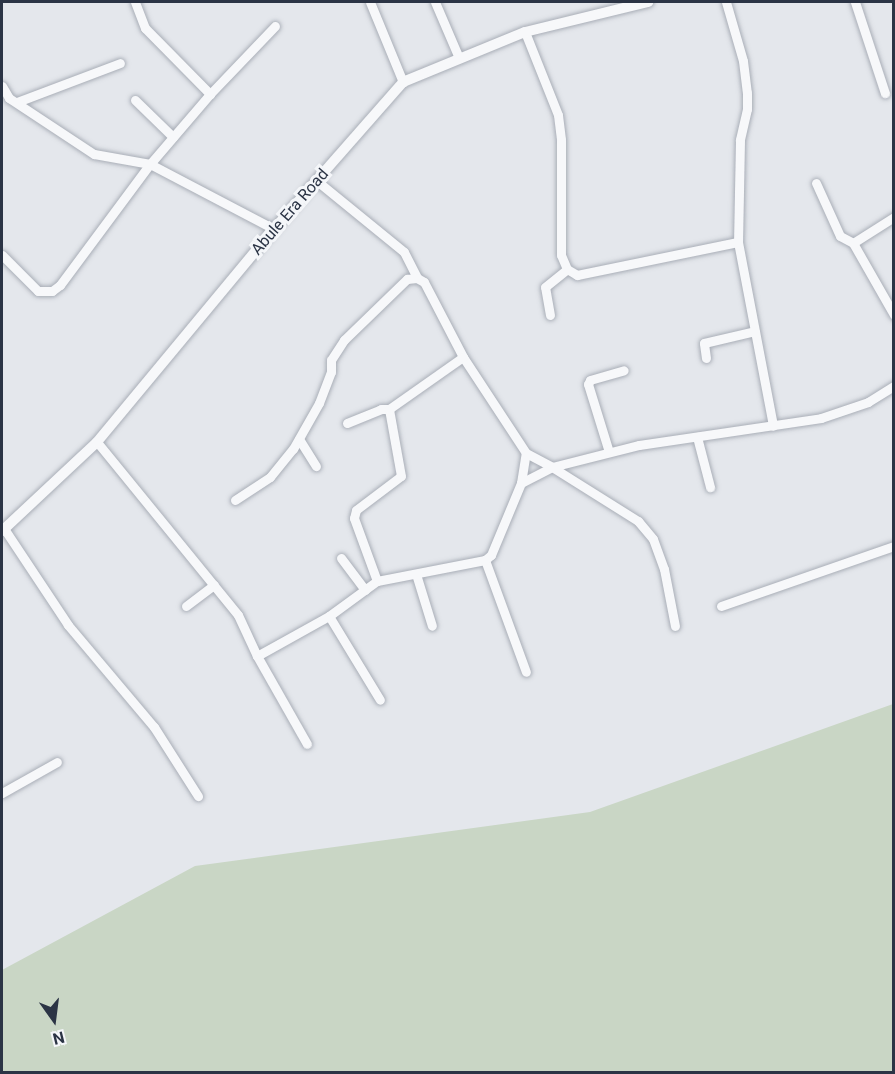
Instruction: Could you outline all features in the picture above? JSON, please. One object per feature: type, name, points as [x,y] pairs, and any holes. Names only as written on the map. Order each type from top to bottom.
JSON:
[{"type":"street","points":[[135,2],[136,10],[145,28],[210,94]]},
{"type":"street","points":[[370,2],[404,82]]},
{"type":"street","points":[[435,2],[459,58]]},
{"type":"street","name":"Abule Era Road","points":[[3,530],[97,441],[274,229],[404,82],[525,32],[648,2]]},
{"type":"street","points":[[726,2],[743,61],[747,93],[747,109],[740,140],[738,242],[773,426]]},
{"type":"street","points":[[855,2],[885,93]]},
{"type":"street","points":[[2,255],[38,291],[52,291],[60,285],[150,164],[210,94],[275,26]]},
{"type":"street","points":[[525,32],[558,115],[561,140],[561,255],[567,269],[577,275],[738,242]]},
{"type":"street","points":[[9,101],[120,63]]},
{"type":"street","points":[[2,86],[9,101],[94,154],[150,164],[274,229]]},
{"type":"street","points":[[135,100],[173,137]]},
{"type":"street","points":[[317,181],[404,252],[417,278],[424,282],[463,357],[526,453],[620,507],[638,521],[652,539],[664,569],[675,626]]},
{"type":"street","points":[[816,183],[840,236],[853,243],[894,315]]},
{"type":"street","points":[[853,243],[894,217]]},
{"type":"street","points":[[550,315],[545,287],[567,269]]},
{"type":"street","points":[[235,500],[270,477],[299,439],[323,393],[331,372],[331,360],[344,340],[407,279],[417,278]]},
{"type":"street","points":[[706,358],[704,343],[756,331]]},
{"type":"street","points":[[347,423],[381,409],[389,409],[463,357]]},
{"type":"street","points":[[609,452],[588,384],[590,380],[624,369]]},
{"type":"street","points":[[521,483],[552,467],[609,452],[820,418],[868,402],[894,386]]},
{"type":"street","points":[[377,581],[354,518],[356,510],[400,476],[389,409]]},
{"type":"street","points":[[697,436],[710,487]]},
{"type":"street","points":[[299,439],[316,466]]},
{"type":"street","points":[[97,441],[238,615],[256,656],[307,744]]},
{"type":"street","points":[[256,656],[329,616],[377,581],[485,560],[491,555],[521,483],[526,453]]},
{"type":"street","points":[[3,530],[68,625],[154,727],[198,796]]},
{"type":"street","points":[[721,606],[894,546]]},
{"type":"street","points":[[341,558],[364,590]]},
{"type":"street","points":[[485,560],[526,672]]},
{"type":"street","points":[[417,574],[432,626]]},
{"type":"street","points":[[186,606],[214,585]]},
{"type":"street","points":[[329,616],[380,700]]},
{"type":"street","points":[[2,793],[57,762]]},
{"type":"green space","points":[[893,704],[893,1072],[2,1072],[2,970],[195,866],[590,812]]}]
